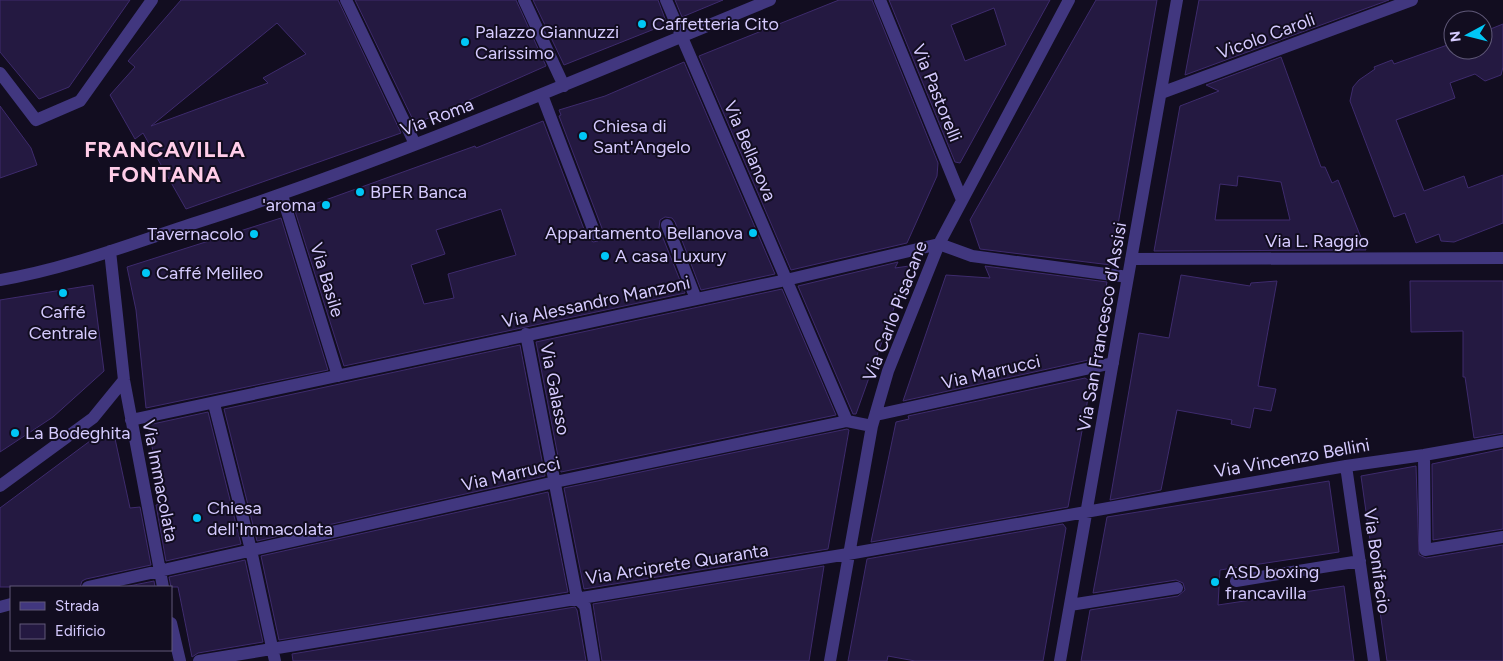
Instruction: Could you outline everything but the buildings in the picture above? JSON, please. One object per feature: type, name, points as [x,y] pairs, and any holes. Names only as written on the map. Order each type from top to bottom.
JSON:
[{"type":"street","points":[[0,73],[36,120],[80,101],[152,0]]},
{"type":"street","points":[[346,0],[415,144]]},
{"type":"street","points":[[524,0],[564,86]]},
{"type":"street","name":"Via Bellanova","points":[[666,0],[847,421]]},
{"type":"street","name":"Via Roma","points":[[0,280],[110,250],[282,195],[542,95],[770,0]]},
{"type":"street","name":"Via Pastorelli","points":[[880,0],[962,200]]},
{"type":"street","name":"Via Carlo Pisacane","points":[[830,661],[848,554],[874,421],[888,371],[912,306],[939,244],[1070,0]]},
{"type":"street","name":"Via San Francesco d'Assisi","points":[[1060,661],[1177,0]]},
{"type":"street","name":"Vicolo Caroli","points":[[1161,93],[1412,0]]},
{"type":"street","points":[[542,95],[595,234]]},
{"type":"street","name":"Via Basile","points":[[282,195],[338,376]]},
{"type":"street","points":[[667,225],[696,299]]},
{"type":"street","points":[[939,244],[972,256],[1128,277]]},
{"type":"street","name":"Via Alessandro Manzoni","points":[[131,420],[214,404],[526,334],[786,280],[939,244]]},
{"type":"street","name":"Via Immacolata","points":[[110,250],[124,380],[163,586]]},
{"type":"street","name":"Via L. Raggio","points":[[1132,259],[1503,258]]},
{"type":"street","name":"Via Galasso","points":[[526,334],[577,598],[585,606],[594,661]]},
{"type":"street","name":"Via Marrucci","points":[[92,586],[555,482],[847,421],[874,421],[1113,363]]},
{"type":"street","points":[[0,486],[94,418],[124,380]]},
{"type":"street","points":[[214,404],[251,550],[274,655]]},
{"type":"street","name":"Via Vincenzo Bellini","points":[[1087,512],[1503,440]]},
{"type":"street","points":[[1424,455],[1425,550],[1503,537]]},
{"type":"street","name":"Via Bonifacio","points":[[1346,466],[1374,661]]},
{"type":"street","name":"Via Arciprete Quaranta","points":[[199,661],[274,655],[577,598],[848,554],[1087,512]]},
{"type":"street","points":[[1236,581],[1360,561]]},
{"type":"street","points":[[1070,605],[1177,588]]},
{"type":"street","points":[[172,627],[180,661]]},
{"type":"place","name":"Caffetteria Cito","points":[[642,24]]},
{"type":"place","name":"Palazzo Giannuzzi Carissimo","points":[[465,42]]},
{"type":"place","name":"Chiesa di Sant'Angelo","points":[[583,136]]},
{"type":"place","name":"BPER Banca","points":[[360,192]]},
{"type":"place","name":"'aroma","points":[[326,205]]},
{"type":"place","name":"Appartamento Bellanova","points":[[753,233]]},
{"type":"place","name":"Tavernacolo","points":[[254,234]]},
{"type":"place","name":"A casa Luxury","points":[[605,256]]},
{"type":"place","name":"Caffé Melileo","points":[[146,273]]},
{"type":"place","name":"Caffé Centrale","points":[[63,293]]},
{"type":"place","name":"La Bodeghita","points":[[15,433]]},
{"type":"place","name":"Chiesa dell'Immacolata","points":[[197,518]]},
{"type":"place","name":"ASD boxing francavilla","points":[[1215,582]]},
{"type":"district","name":"FRANCAVILLA FONTANA","points":[[165,162]]}]
